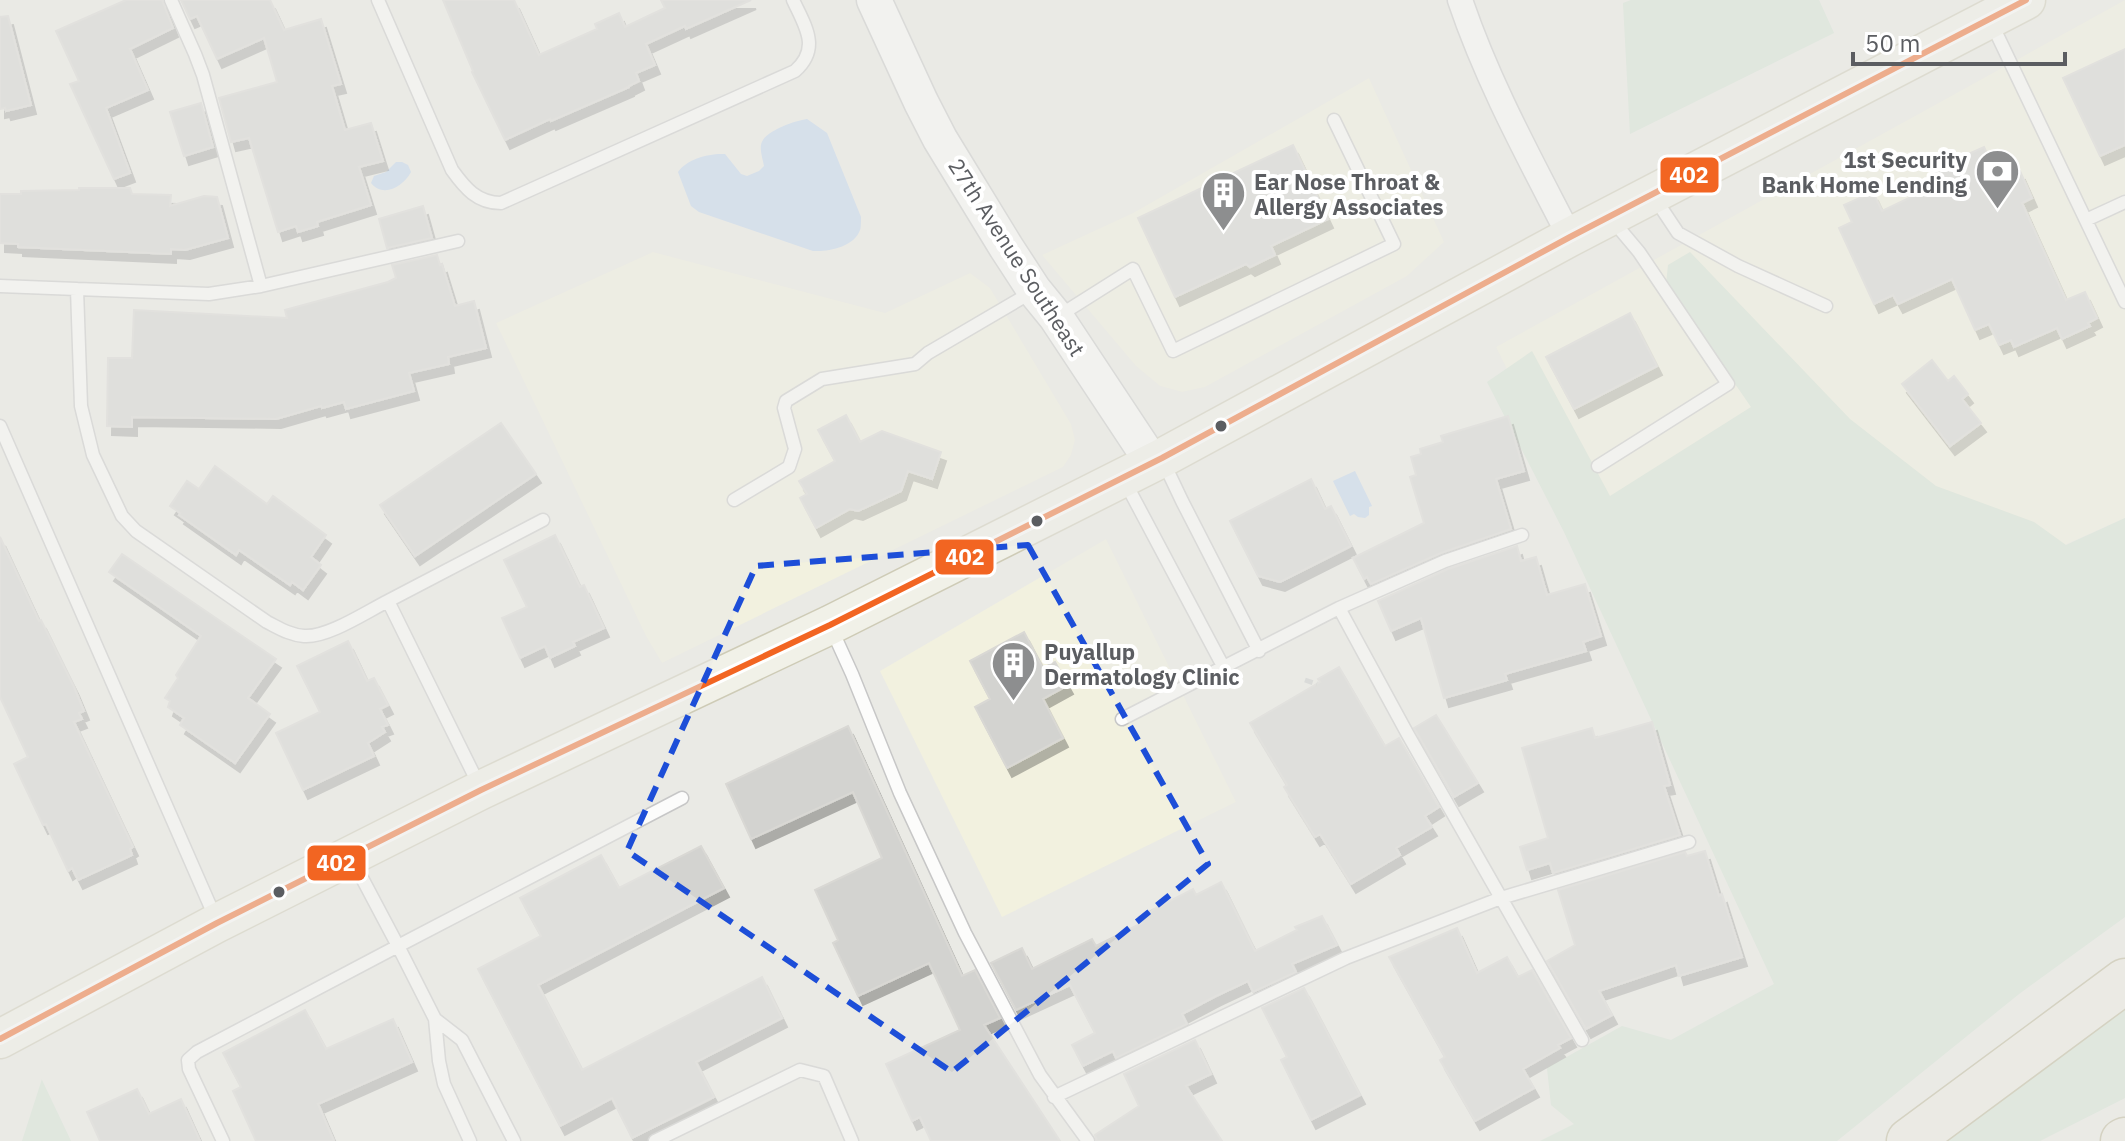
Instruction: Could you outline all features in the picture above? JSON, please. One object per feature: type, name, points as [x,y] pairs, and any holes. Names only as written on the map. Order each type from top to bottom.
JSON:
[{"type":"highway","points":[[1909,1141],[2125,981]]},
{"type":"main road","points":[[0,1039],[217,923],[481,790],[830,625],[1146,466],[1570,237],[2026,0]]},
{"type":"street","name":"27th Avenue Southeast","points":[[874,0],[940,139],[1034,290],[1056,317],[1146,466]]},
{"type":"street","points":[[1460,0],[1493,85],[1570,237]]},
{"type":"lane","points":[[171,0],[203,75],[261,286]]},
{"type":"lane","points":[[378,0],[452,170],[465,188],[477,197],[490,203],[501,203],[795,71],[804,63],[809,50],[809,37],[793,0]]},
{"type":"lane","points":[[1990,19],[2125,302]]},
{"type":"lane","points":[[1056,317],[1133,269],[1173,351],[1394,244],[1334,120]]},
{"type":"lane","points":[[1652,194],[1678,233],[1738,266],[1826,306]]},
{"type":"lane","points":[[2086,220],[2125,202]]},
{"type":"lane","points":[[1598,466],[1728,384],[1639,252],[1610,217]]},
{"type":"lane","points":[[0,286],[209,294],[261,286],[458,241]]},
{"type":"lane","points":[[77,289],[81,406],[93,455],[122,516],[136,531],[267,622],[287,632],[307,637],[326,632],[543,520]]},
{"type":"lane","points":[[734,500],[789,467],[795,449],[784,408],[786,401],[822,379],[915,364],[928,353],[1034,290]]},
{"type":"lane","points":[[0,426],[217,923]]},
{"type":"lane","points":[[1146,466],[1182,501],[1259,651]]},
{"type":"lane","points":[[1146,466],[1224,668]]},
{"type":"lane","points":[[1122,719],[1339,608],[1445,561],[1522,535]]},
{"type":"lane","points":[[388,601],[481,790]]},
{"type":"lane","points":[[1339,608],[1582,1040]]},
{"type":"lane","points":[[830,625],[900,793],[965,933],[1040,1075],[1088,1141]]},
{"type":"lane","points":[[223,1141],[189,1069],[188,1060],[197,1052],[682,798]]},
{"type":"lane","points":[[1054,1097],[1346,958],[1501,898],[1689,842]]},
{"type":"lane","points":[[351,855],[435,1019],[444,1084],[470,1141]]},
{"type":"lane","points":[[435,1019],[462,1040],[514,1141]]},
{"type":"lane","points":[[655,1141],[800,1070],[824,1076],[852,1141]]},
{"type":"path","points":[[1305,680],[1317,684]]},
{"type":"highlighted area","points":[[1028,545],[1208,864],[952,1072],[627,851],[756,566]]},
{"type":"shaded area","points":[[1631,0],[1819,0],[1834,33],[1630,134],[1623,3]]},
{"type":"shaded area","points":[[2125,0],[2125,518],[1679,717],[1496,347]]},
{"type":"shaded area","points":[[1369,78],[1444,242],[1407,276],[1205,387],[1182,392],[1160,386],[1136,366],[1042,255],[1133,213]]},
{"type":"shaded area","points":[[653,252],[885,313],[970,273],[990,288],[1071,424],[1075,440],[1071,455],[1063,467],[662,663],[646,636],[496,323]]},
{"type":"shaded area","points":[[1690,252],[1850,419],[1936,486],[2034,522],[2066,545],[2125,518],[2125,917],[2019,994],[1837,1141],[1540,1141],[1574,1124],[1551,1105],[1547,1068],[1622,1026],[1671,1040],[1774,984],[1564,532],[1487,382],[1532,351],[1610,496],[1751,407],[1666,284],[1668,265]]},
{"type":"shaded area","points":[[1106,539],[1236,802],[1002,917],[880,671]]},
{"type":"shaded area","points":[[2125,1006],[2125,1098],[2040,1141],[1940,1141]]},
{"type":"shaded area","points":[[42,1080],[71,1141],[22,1141]]},
{"type":"water","points":[[807,119],[827,133],[861,217],[860,229],[852,241],[826,251],[813,251],[699,212],[691,206],[678,172],[687,164],[705,156],[725,154],[741,174],[747,176],[764,166],[761,145],[767,135],[788,124]]},
{"type":"water","points":[[396,162],[408,165],[411,172],[403,182],[387,190],[381,190],[371,183],[374,176],[386,172]]},
{"type":"water","points":[[1355,471],[1372,506],[1365,518],[1354,514],[1350,516],[1333,481]]},
{"type":"building","points":[[126,0],[162,0],[173,28],[130,49],[148,90],[106,108],[130,173],[114,179],[70,84],[79,81],[56,31]]},
{"type":"building","points":[[181,0],[270,0],[284,30],[321,19],[341,84],[332,86],[345,130],[371,123],[383,161],[359,167],[371,205],[317,222],[318,226],[298,232],[296,226],[278,232],[249,138],[231,142],[219,98],[277,82],[264,38],[217,59],[197,16],[190,19]]},
{"type":"building","points":[[443,0],[514,0],[539,55],[597,29],[595,24],[619,13],[625,27],[665,8],[661,0],[751,0],[646,44],[655,65],[636,73],[639,81],[629,87],[505,140],[472,72]]},
{"type":"building","points":[[8,16],[31,105],[6,111],[5,108],[0,109],[0,17]]},
{"type":"building","points":[[2125,49],[2125,145],[2100,156],[2063,78]]},
{"type":"building","points":[[201,103],[213,147],[184,156],[170,112]]},
{"type":"building","name":"Ear Nose Throat & Allergy Associates","points":[[1293,145],[1328,219],[1271,246],[1275,255],[1250,267],[1246,264],[1175,297],[1138,218]]},
{"type":"building","points":[[1984,147],[1999,180],[2020,171],[2032,198],[2022,203],[2066,300],[2085,292],[2097,318],[2088,323],[2090,326],[2062,339],[2057,328],[2014,347],[2011,340],[1999,345],[1989,324],[1975,330],[1952,279],[1898,304],[1893,295],[1874,304],[1839,228],[1852,222],[1844,205],[1873,192],[1882,211],[1926,190],[1925,187],[1935,182],[1930,171]]},
{"type":"building","points":[[130,188],[132,194],[171,195],[170,206],[204,196],[217,197],[228,238],[185,250],[171,249],[171,254],[18,247],[18,244],[0,243],[0,194]]},
{"type":"building","points":[[423,206],[432,238],[387,248],[379,219]]},
{"type":"building","points":[[437,255],[455,306],[474,301],[486,348],[448,357],[449,364],[409,373],[414,391],[346,409],[344,402],[276,419],[132,417],[132,427],[107,426],[108,358],[132,358],[134,310],[287,318],[285,310],[396,278],[392,265]]},
{"type":"building","points":[[1630,313],[1657,366],[1574,409],[1546,357]]},
{"type":"building","points":[[1932,360],[1948,381],[1954,376],[1968,394],[1962,399],[1981,423],[1950,446],[1902,384]]},
{"type":"building","points":[[846,415],[860,442],[882,431],[941,452],[932,479],[908,471],[901,491],[858,511],[850,509],[816,528],[800,498],[807,494],[799,481],[835,461],[818,430]]},
{"type":"building","points":[[1508,416],[1524,471],[1496,479],[1511,529],[1441,553],[1371,584],[1367,577],[1364,579],[1353,558],[1424,523],[1410,477],[1416,475],[1411,457],[1421,454],[1420,449],[1443,442],[1441,436]]},
{"type":"building","points":[[501,423],[536,474],[415,556],[380,505]]},
{"type":"building","points":[[215,466],[267,504],[273,496],[326,535],[311,557],[321,565],[303,590],[292,582],[290,585],[239,550],[236,555],[170,506],[187,481],[199,489]]},
{"type":"building","points":[[1311,479],[1325,509],[1331,506],[1351,546],[1280,582],[1258,576],[1230,521]]},
{"type":"building","points":[[555,535],[604,628],[573,642],[575,646],[550,658],[545,646],[520,658],[502,618],[527,607],[504,560]]},
{"type":"building","points":[[0,537],[74,687],[84,711],[79,713],[82,719],[74,722],[133,847],[130,849],[132,855],[78,880],[72,868],[68,871],[14,764],[28,757],[0,697]]},
{"type":"building","points":[[1517,546],[1521,561],[1536,557],[1547,595],[1585,584],[1601,636],[1583,642],[1586,651],[1505,674],[1507,680],[1444,698],[1421,618],[1391,631],[1378,601],[1448,569]]},
{"type":"building","points":[[122,554],[276,659],[248,698],[270,714],[235,763],[180,725],[184,718],[168,707],[170,701],[165,698],[201,636],[109,572]]},
{"type":"building","name":"Puyallup Dermatology Clinic","points":[[1024,632],[1043,668],[1055,662],[1068,685],[1043,699],[1063,738],[1007,768],[975,707],[990,699],[970,661]]},
{"type":"building","points":[[348,641],[367,681],[374,678],[388,705],[380,709],[388,725],[382,727],[385,732],[368,743],[374,756],[303,790],[276,733],[320,712],[297,666]]},
{"type":"building","points":[[1339,667],[1385,746],[1399,738],[1439,807],[1425,816],[1432,827],[1396,848],[1400,855],[1351,884],[1320,834],[1315,837],[1250,723],[1320,682],[1318,679]]},
{"type":"building","points":[[1436,715],[1478,783],[1454,797],[1414,728]]},
{"type":"building","points":[[1652,722],[1670,785],[1664,786],[1680,835],[1553,873],[1550,863],[1527,870],[1520,847],[1548,838],[1522,748],[1592,728],[1595,738]]},
{"type":"building","points":[[848,726],[962,976],[975,970],[1000,1018],[984,1025],[1060,1141],[931,1141],[920,1117],[912,1121],[886,1064],[960,1030],[929,963],[858,996],[833,943],[838,940],[815,890],[882,858],[853,792],[751,839],[726,784]]},
{"type":"building","points":[[701,846],[724,888],[538,985],[582,1070],[762,977],[782,1018],[696,1062],[714,1097],[632,1138],[612,1098],[560,1126],[478,969],[541,936],[520,898],[601,855],[619,888]]},
{"type":"building","points":[[1705,851],[1742,957],[1679,976],[1676,965],[1599,991],[1612,1015],[1586,1029],[1547,961],[1575,945],[1558,890],[1685,852],[1687,856]]},
{"type":"building","points":[[1221,882],[1255,951],[1297,930],[1295,927],[1322,916],[1337,945],[1292,964],[1296,972],[1253,992],[1248,981],[1216,996],[1182,1014],[1187,1024],[1116,1058],[1113,1051],[1083,1066],[1072,1045],[1095,1033],[1070,985],[1016,1010],[991,963],[1022,948],[1032,969],[1092,939],[1096,946],[1142,923],[1139,917],[1193,889],[1196,895]]},
{"type":"building","points":[[1457,928],[1477,973],[1507,957],[1518,977],[1532,970],[1571,1038],[1558,1045],[1560,1048],[1523,1069],[1534,1088],[1475,1121],[1440,1060],[1445,1057],[1389,957]]},
{"type":"building","points":[[1304,988],[1360,1095],[1311,1120],[1281,1060],[1287,1057],[1262,1008]]},
{"type":"building","points":[[305,1010],[326,1049],[393,1019],[412,1062],[318,1104],[334,1141],[256,1141],[233,1091],[241,1087],[223,1053]]},
{"type":"building","points":[[1195,1040],[1211,1074],[1186,1086],[1222,1141],[1097,1141],[1095,1135],[1139,1106],[1124,1074]]},
{"type":"building","points":[[137,1089],[149,1114],[181,1099],[200,1141],[100,1141],[87,1112]]},
{"type":"transit line","name":"402","points":[[0,1039],[217,923],[481,790],[830,625],[1162,458],[1570,237],[2026,0]]},
{"type":"place","name":"1st Security Bank Home Lending","points":[[1998,211]]},
{"type":"place","name":"Ear Nose Throat & Allergy Associates","points":[[1223,233]]},
{"type":"place","name":"Puyallup Dermatology Clinic","points":[[1013,703]]}]
